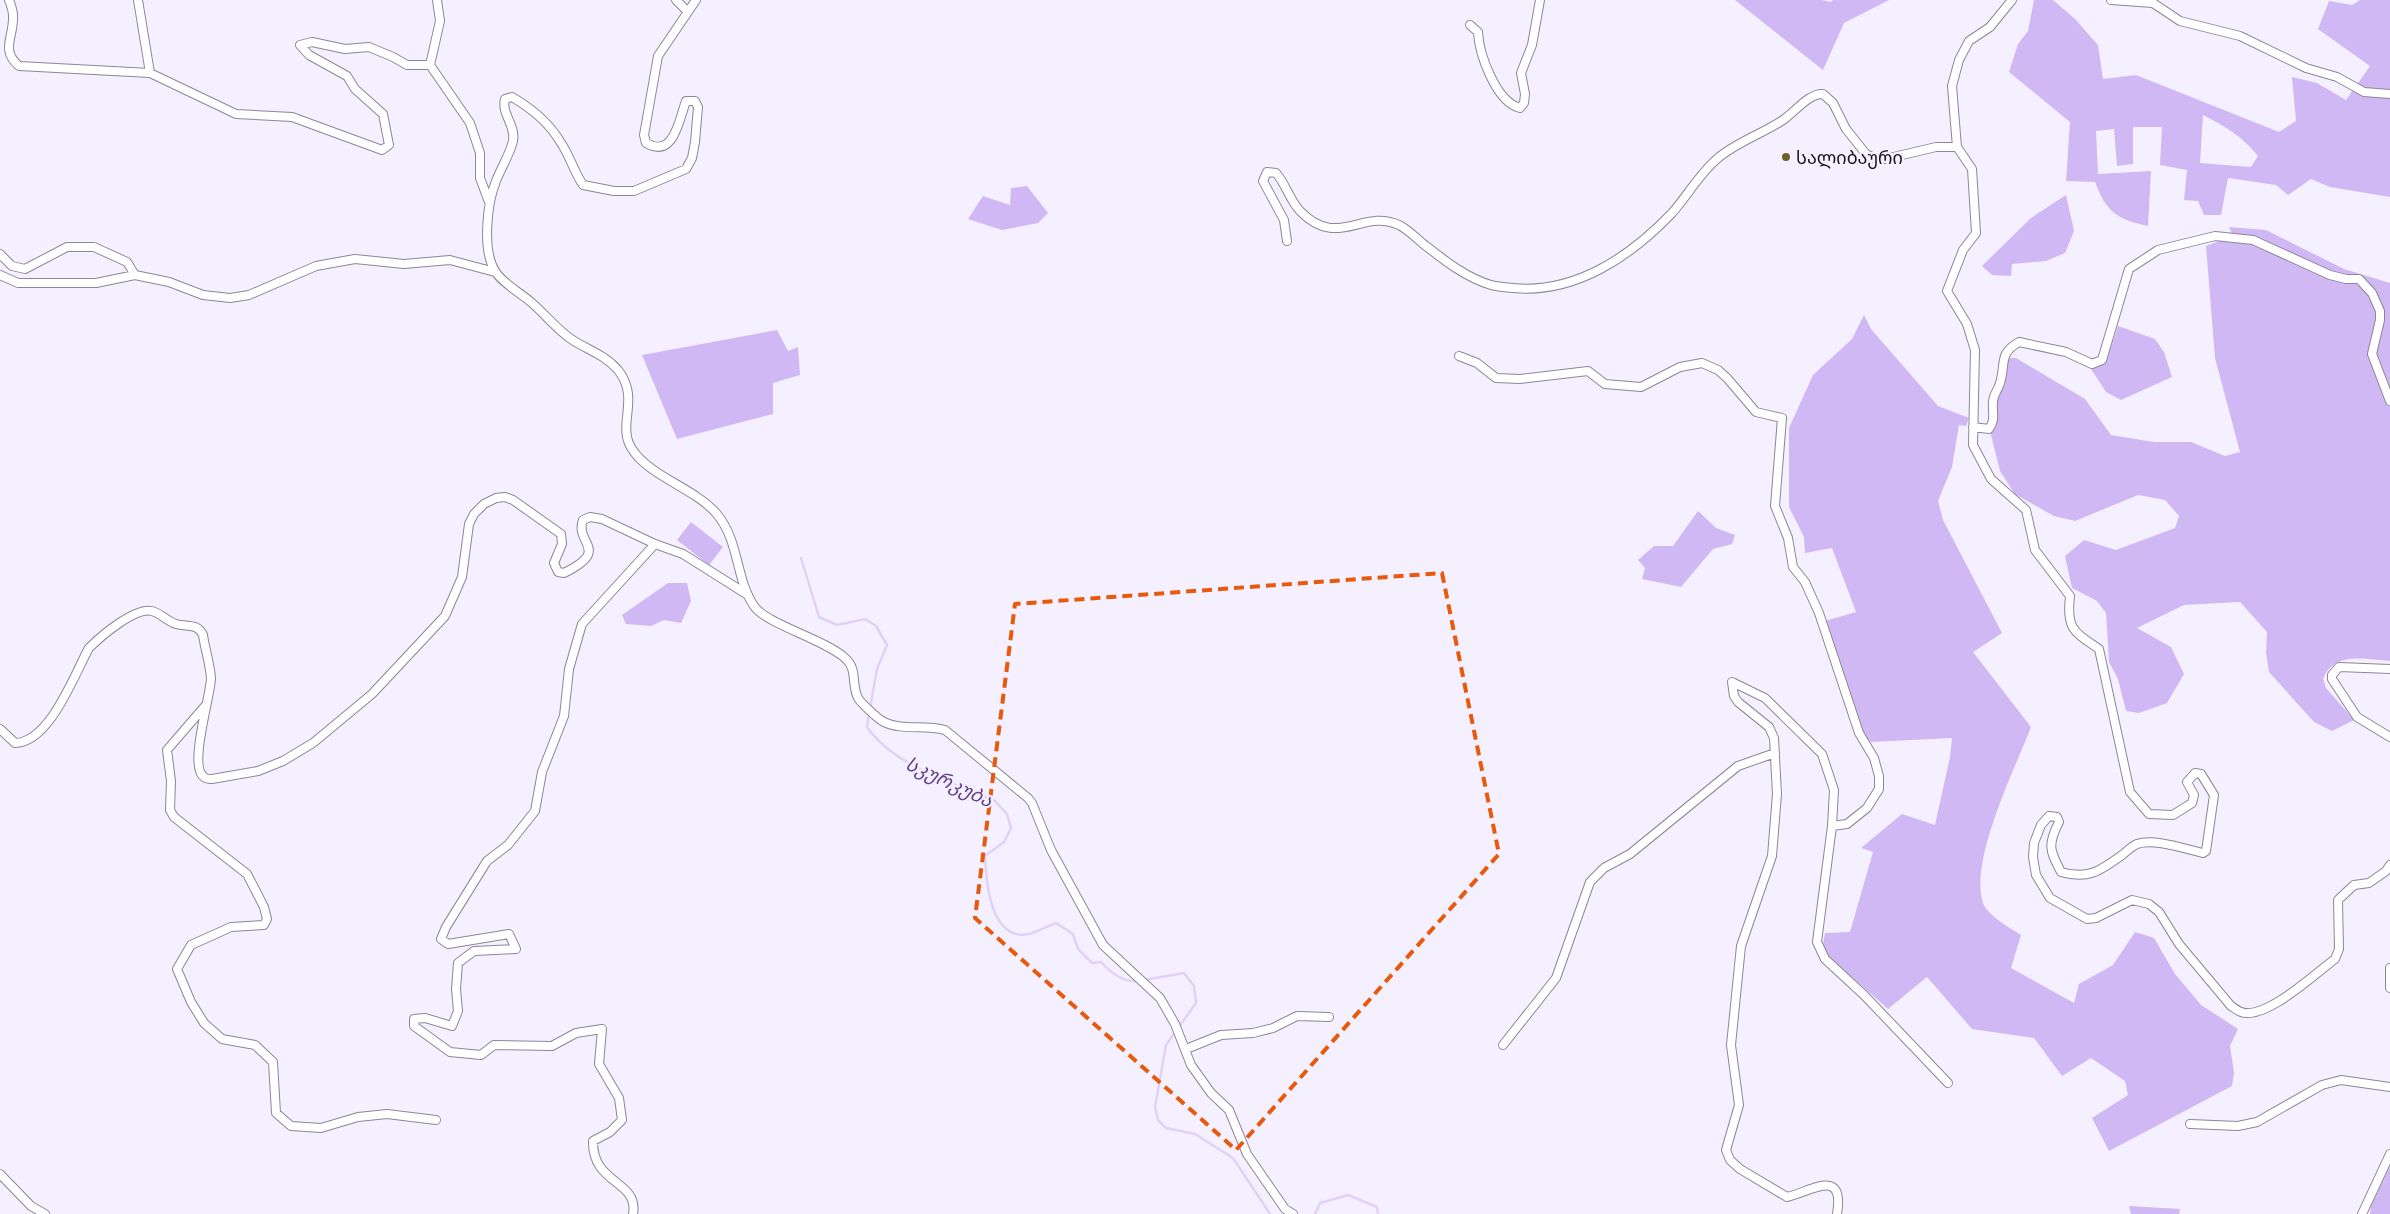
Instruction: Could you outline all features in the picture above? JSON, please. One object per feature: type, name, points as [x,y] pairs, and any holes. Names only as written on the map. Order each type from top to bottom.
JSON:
[{"type":"street","points":[[9,0],[13,17],[8,50],[11,59],[19,66],[150,73],[236,114],[292,117],[382,150],[389,145],[383,114],[356,89],[347,76],[309,55],[300,45],[312,42],[345,49],[369,47],[393,57],[406,65],[430,66]]},
{"type":"street","points":[[138,0],[150,73]]},
{"type":"street","points":[[437,0],[440,20],[430,66],[470,123],[480,153],[480,178],[488,202],[488,244],[495,272]]},
{"type":"street","points":[[676,0],[688,12]]},
{"type":"street","points":[[488,202],[513,142],[511,125],[503,106],[508,97],[512,97],[535,112],[554,132],[583,185],[614,191],[634,191],[686,169],[692,158],[695,142],[698,107],[695,101],[686,101],[672,139],[663,148],[654,148],[646,143],[644,135],[658,56],[696,0]]},
{"type":"street","points":[[1470,25],[1478,32],[1479,44],[1495,85],[1513,106],[1520,108],[1524,103],[1525,94],[1521,72],[1532,45],[1540,0]]},
{"type":"street","points":[[2012,0],[1990,27],[1969,41],[1960,60],[1952,86],[1957,147],[1972,169],[1976,233],[1963,250],[1947,291],[1967,324],[1975,350],[1973,445],[1991,479],[2026,510],[2035,550],[2070,596],[2068,615],[2075,632],[2099,649],[2130,792],[2149,814],[2173,815],[2192,803],[2194,795],[2187,782],[2195,773],[2201,774],[2214,795],[2206,851],[2203,853],[2162,843],[2138,844],[2092,873],[2078,877],[2061,872],[2050,850],[2052,834],[2059,822],[2056,816],[2050,816],[2041,825],[2034,843],[2033,857],[2036,875],[2050,898],[2087,919],[2096,918],[2132,900],[2149,904],[2159,912],[2179,944],[2231,1006],[2242,1013],[2258,1012],[2272,1006],[2335,959],[2339,949],[2338,900],[2354,884],[2369,882],[2386,871],[2390,865]]},
{"type":"street","points":[[2111,0],[2153,3],[2180,21],[2247,39],[2306,68],[2337,77],[2364,92],[2390,94]]},
{"type":"street","points":[[1287,241],[1284,220],[1263,181],[1267,172],[1276,173],[1282,180],[1299,210],[1312,221],[1331,230],[1376,220],[1390,222],[1400,226],[1437,256],[1462,272],[1491,286],[1524,289],[1547,287],[1575,282],[1622,257],[1672,213],[1702,172],[1719,157],[1763,133],[1796,110],[1810,96],[1819,93],[1823,94],[1833,103],[1846,129],[1866,154],[1874,158],[1885,159],[1936,147],[1957,147]]},
{"type":"street","points":[[1973,427],[1989,428],[1994,422],[1992,399],[2000,384],[2004,355],[2008,349],[2019,342],[2066,352],[2092,364],[2102,360],[2129,269],[2158,250],[2215,236],[2253,240],[2330,275],[2346,279],[2359,279],[2372,293],[2380,311],[2380,320],[2372,354],[2390,401]]},
{"type":"street","points":[[0,254],[12,266],[25,270],[67,247],[94,247],[127,262],[135,275]]},
{"type":"street","points":[[0,275],[18,283],[96,283],[135,275],[169,282],[203,296],[230,298],[249,295],[316,266],[355,259],[404,264],[450,260],[495,272],[566,334],[592,349],[616,368],[625,379],[630,403],[625,432],[632,449],[642,461],[704,502],[726,526],[733,541],[748,595],[756,609],[768,617],[814,638],[846,658],[852,665],[858,698],[876,717],[897,726],[936,727],[945,730],[1028,798],[1032,803],[1051,850],[1104,945],[1160,998],[1175,1024],[1191,1065],[1211,1092],[1229,1110],[1247,1154],[1285,1209],[1293,1214]]},
{"type":"street","points":[[1459,356],[1477,363],[1496,378],[1520,379],[1588,371],[1605,384],[1641,387],[1680,368],[1702,363],[1718,370],[1727,378],[1756,412],[1782,418],[1775,506],[1788,538],[1792,567],[1805,582],[1819,613],[1859,733],[1874,758],[1879,776],[1879,788],[1867,808],[1847,824],[1832,826]]},
{"type":"street","points":[[0,729],[15,743],[25,743],[35,736],[46,726],[90,648],[102,634],[143,611],[154,612],[173,623],[192,625],[200,630],[211,676],[199,760],[199,766],[204,777],[212,779],[226,778],[271,767],[313,743],[372,694],[445,616],[462,577],[469,524],[474,514],[484,504],[496,498],[505,497],[513,500],[561,534],[562,544],[554,563],[558,572],[564,573],[587,559],[589,552],[588,544],[581,525],[583,520],[590,517],[602,518],[654,544],[683,554],[748,595]]},
{"type":"street","points":[[633,1214],[635,1204],[631,1195],[605,1174],[593,1155],[593,1141],[610,1132],[622,1120],[619,1098],[599,1064],[602,1029],[576,1033],[552,1046],[494,1045],[481,1055],[450,1052],[414,1026],[414,1019],[425,1018],[452,1026],[458,1011],[456,989],[458,963],[474,951],[516,949],[509,934],[448,944],[441,939],[446,927],[487,861],[508,844],[535,811],[542,772],[564,716],[570,669],[582,624],[654,544]]},
{"type":"street","points":[[2390,668],[2339,667],[2332,676],[2358,717],[2390,737]]},
{"type":"street","points":[[1837,1214],[1839,1201],[1835,1190],[1827,1184],[1815,1186],[1787,1197],[1740,1169],[1730,1160],[1726,1150],[1739,1105],[1731,1045],[1741,946],[1772,856],[1777,794],[1774,738],[1769,727],[1738,702],[1734,696],[1732,682],[1766,698],[1822,754],[1834,790],[1832,826],[1817,942],[1824,959],[1864,995],[1948,1083]]},
{"type":"street","points":[[206,704],[166,750],[171,782],[170,810],[174,816],[201,840],[246,874],[264,907],[267,919],[264,925],[231,927],[191,945],[178,969],[191,1002],[204,1023],[222,1039],[255,1045],[273,1062],[276,1113],[291,1126],[321,1128],[358,1117],[387,1114],[436,1120]]},
{"type":"street","points":[[1503,1045],[1556,978],[1590,882],[1595,875],[1630,854],[1738,766],[1775,753]]},
{"type":"street","points":[[2390,968],[2390,988]]},
{"type":"street","points":[[1186,1049],[1221,1035],[1253,1033],[1266,1030],[1296,1016],[1329,1016]]},
{"type":"street","points":[[2190,1124],[2238,1126],[2257,1122],[2322,1085],[2341,1080],[2390,1087]]},
{"type":"street","points":[[2362,1214],[2390,1154]]},
{"type":"street","points":[[0,1174],[31,1206],[45,1214]]},
{"type":"highlighted area","points":[[1442,573],[1499,854],[1236,1150],[975,918],[1015,604]]},
{"type":"shaded area","points":[[1735,0],[1822,0],[1831,2],[1833,0],[1889,0],[1844,23],[1823,70]]},
{"type":"shaded area","points":[[2034,0],[2053,0],[2075,19],[2098,45],[2103,79],[2136,75],[2279,132],[2296,121],[2292,77],[2317,83],[2346,100],[2370,66],[2318,29],[2329,1],[2352,5],[2360,0],[2390,0],[2390,197],[2330,187],[2311,179],[2288,195],[2276,185],[2228,178],[2221,215],[2204,215],[2198,201],[2184,200],[2187,170],[2160,165],[2162,127],[2133,127],[2133,164],[2117,166],[2114,129],[2096,131],[2098,174],[2151,171],[2148,226],[2129,221],[2109,208],[2095,182],[2066,181],[2070,122],[2009,72],[2018,44],[2028,31]],"holes":[[[2203,115],[2226,128],[2252,149],[2258,156],[2251,167],[2200,163]]]},
{"type":"shaded area","points":[[1027,186],[1048,213],[1038,223],[1002,230],[968,219],[983,196],[1010,205],[1011,188]]},
{"type":"shaded area","points":[[2066,195],[2074,231],[2065,253],[2046,261],[2012,264],[2011,276],[1992,275],[1982,266],[2031,218]]},
{"type":"shaded area","points":[[2229,227],[2266,230],[2344,269],[2390,283],[2390,661],[2361,658],[2342,660],[2328,670],[2323,679],[2326,688],[2354,720],[2332,731],[2314,722],[2269,672],[2266,653],[2267,632],[2240,602],[2184,605],[2137,628],[2171,647],[2184,674],[2167,703],[2139,713],[2126,711],[2118,679],[2109,662],[2106,613],[2097,601],[2072,588],[2065,556],[2084,540],[2116,550],[2175,528],[2179,516],[2165,500],[2138,495],[2075,521],[2054,516],[2015,494],[2000,471],[1990,431],[1994,401],[2007,358],[2016,358],[2085,399],[2111,435],[2154,442],[2191,442],[2225,456],[2240,452],[2215,358],[2206,246],[2219,241],[2236,243]]},
{"type":"shaded area","points":[[1864,315],[1871,329],[1938,406],[1969,418],[1966,426],[1959,425],[1952,467],[1938,501],[1943,520],[2002,633],[1973,652],[2031,727],[2005,790],[1988,839],[1982,863],[1980,885],[1985,908],[1999,921],[2021,935],[2011,968],[2074,1003],[2079,984],[2113,965],[2135,932],[2154,938],[2175,974],[2201,1005],[2238,1029],[2230,1046],[2234,1073],[2232,1086],[2109,1151],[2092,1118],[2128,1095],[2125,1081],[2091,1058],[2062,1076],[2034,1038],[1972,1029],[1927,977],[1888,1009],[1826,954],[1823,944],[1825,933],[1850,932],[1873,852],[1861,848],[1902,814],[1935,825],[1950,757],[1952,738],[1871,742],[1861,732],[1825,621],[1856,612],[1832,548],[1805,553],[1804,537],[1789,507],[1789,428],[1813,375],[1852,339]]},
{"type":"shaded area","points":[[2118,326],[2155,339],[2164,352],[2172,377],[2121,400],[2106,392],[2089,366],[2106,363]]},
{"type":"shaded area","points":[[777,330],[788,351],[798,347],[800,375],[773,383],[773,414],[677,439],[642,355]]},
{"type":"shaded area","points":[[1698,511],[1716,528],[1735,535],[1732,544],[1713,549],[1681,587],[1642,579],[1645,568],[1638,560],[1654,546],[1673,546]]},
{"type":"shaded area","points":[[691,522],[723,547],[709,565],[677,540]]},
{"type":"shaded area","points":[[668,583],[687,583],[691,601],[681,623],[664,620],[651,626],[626,624],[622,615]]},
{"type":"shaded area","points":[[2390,1166],[2390,1214],[2370,1214],[2371,1206]]},
{"type":"shaded area","points":[[2129,1206],[2180,1209],[2179,1214],[2131,1214]]},
{"type":"waterway","name":"სკურკუბა","points":[[801,558],[819,617],[837,625],[865,619],[876,626],[887,645],[877,669],[870,708]]},
{"type":"waterway","name":"სკურკუბა","points":[[869,713],[867,727],[878,741],[892,752],[925,772],[995,801],[1007,814],[1011,828],[1004,842],[985,856],[986,876],[991,901],[1000,922],[1007,930],[1016,934],[1026,935],[1056,923],[1073,934],[1078,949],[1092,963],[1101,962],[1123,979],[1139,981]]},
{"type":"waterway","name":"სკურკუბა","points":[[1144,980],[1184,973],[1194,986],[1196,1003],[1166,1045],[1155,1107],[1158,1120],[1166,1128],[1195,1134],[1233,1158],[1270,1214]]},
{"type":"waterway","name":"სკურკუბა","points":[[1315,1214],[1320,1203],[1348,1195],[1377,1207],[1378,1214]]},
{"type":"place","name":"სალიბაური","points":[[1786,157]]}]
